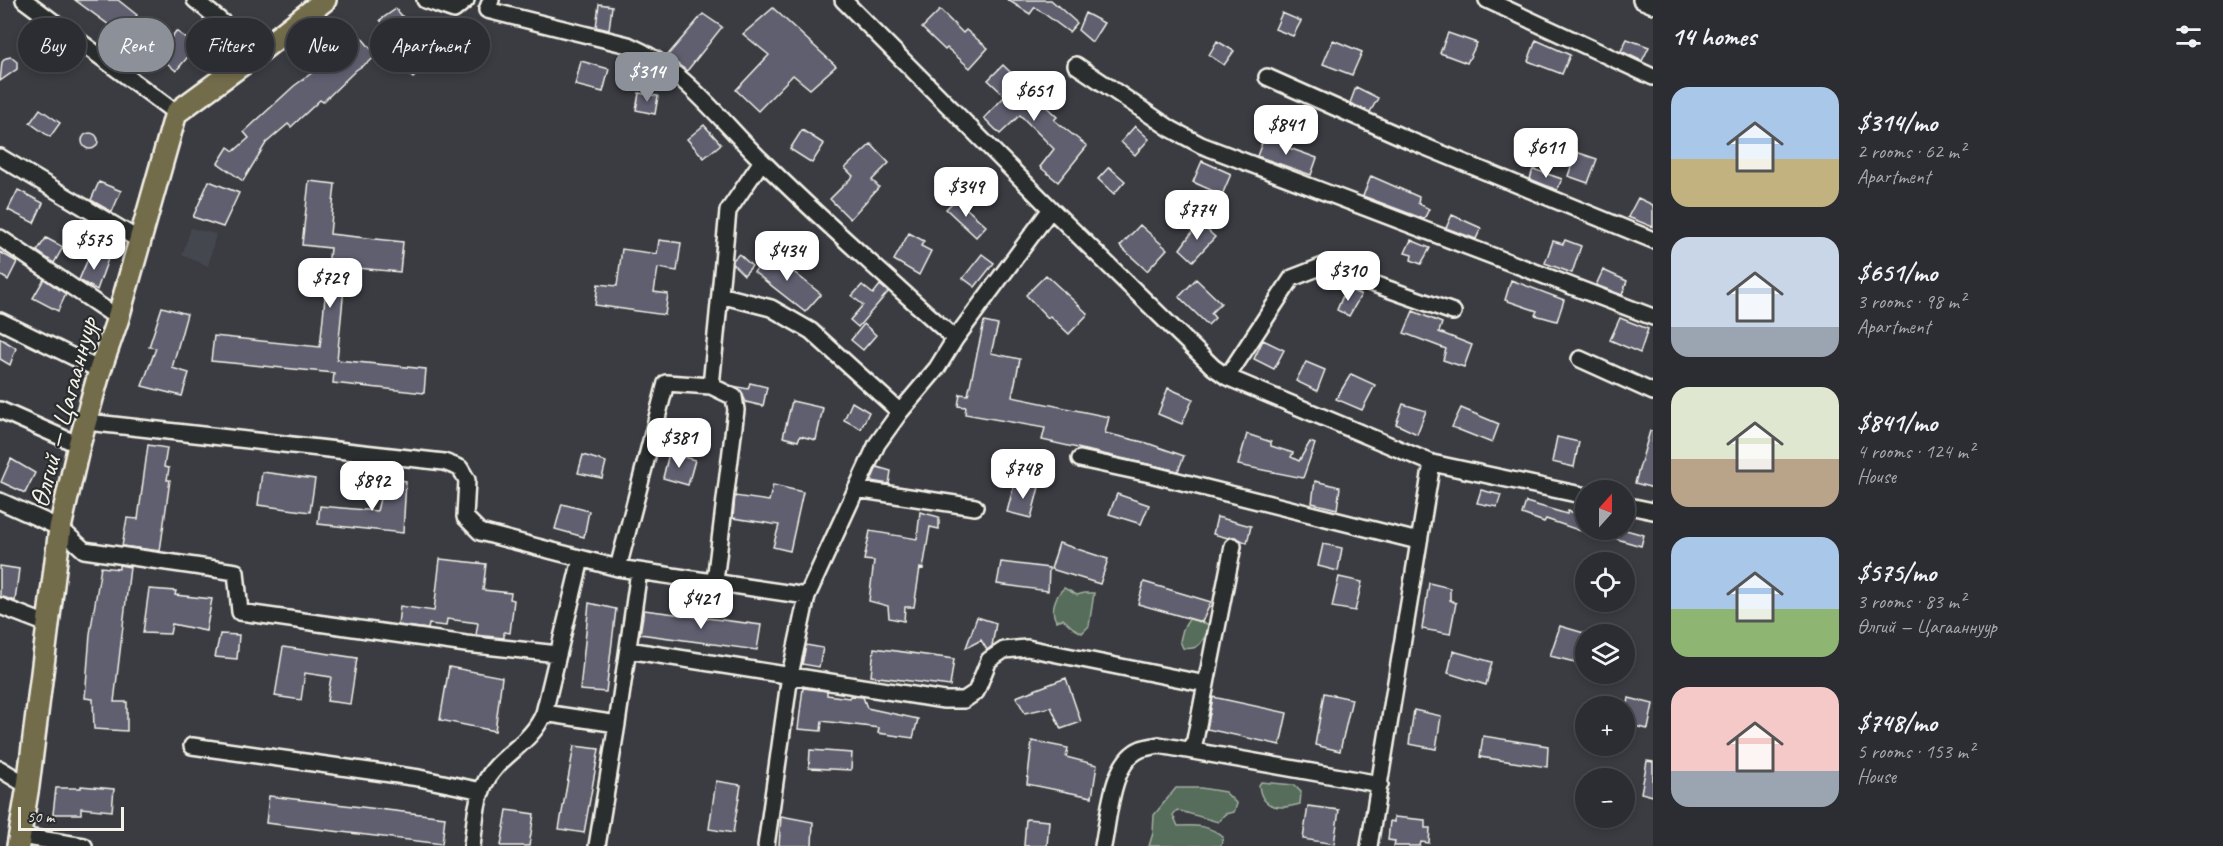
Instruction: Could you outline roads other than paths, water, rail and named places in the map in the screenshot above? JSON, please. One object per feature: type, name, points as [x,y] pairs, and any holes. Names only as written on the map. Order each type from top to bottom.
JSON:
[{"type":"highway","points":[[274,40],[325,0]]},
{"type":"highway","points":[[176,113],[232,72]]},
{"type":"highway","name":"Өлгий — Цагааннуур","points":[[19,841],[60,528],[79,445],[100,370],[118,318],[176,113]]},
{"type":"street","points":[[24,0],[176,113]]},
{"type":"street","points":[[195,0],[217,18]]},
{"type":"street","points":[[425,0],[454,10],[466,0]]},
{"type":"street","points":[[491,0],[487,10],[628,45],[647,53],[681,78],[762,161],[955,339]]},
{"type":"street","points":[[843,0],[1051,209],[1213,367],[1227,377],[1432,463],[1575,494]]},
{"type":"street","points":[[1487,0],[1653,76]]},
{"type":"street","points":[[1641,0],[1653,5]]},
{"type":"street","points":[[1076,65],[1171,129],[1200,145],[1653,317]]},
{"type":"street","points":[[1267,77],[1411,141],[1653,240]]},
{"type":"street","points":[[0,157],[139,240]]},
{"type":"street","points":[[711,386],[728,211],[762,161]]},
{"type":"street","points":[[766,846],[790,675],[807,596],[877,444],[900,412],[938,368],[955,339],[1051,209]]},
{"type":"street","points":[[0,238],[118,318]]},
{"type":"street","points":[[1227,377],[1292,278],[1323,266],[1453,312]]},
{"type":"street","points":[[720,295],[771,308],[811,331],[900,412]]},
{"type":"street","points":[[0,321],[100,370]]},
{"type":"street","points":[[1580,359],[1653,392]]},
{"type":"street","points":[[618,568],[666,383],[711,386],[734,397],[736,410],[715,581]]},
{"type":"street","points":[[0,410],[79,445]]},
{"type":"street","points":[[87,422],[444,462],[460,468],[467,480],[465,518],[480,532],[618,568],[807,596]]},
{"type":"street","points":[[1080,459],[1150,474],[1418,541]]},
{"type":"street","points":[[1369,846],[1432,463]]},
{"type":"street","points":[[856,489],[975,507]]},
{"type":"street","points":[[0,501],[60,528],[84,550],[236,572],[240,612],[466,644],[558,654]]},
{"type":"street","points":[[1635,507],[1653,511]]},
{"type":"street","points":[[1193,750],[1233,546]]},
{"type":"street","points":[[472,846],[478,803],[485,781],[526,741],[538,727],[544,713],[581,560]]},
{"type":"street","points":[[597,846],[639,571]]},
{"type":"street","points":[[0,606],[47,624]]},
{"type":"street","points":[[628,650],[944,700],[964,700],[976,692],[988,660],[1004,650],[1027,648],[1206,684]]},
{"type":"street","points":[[544,713],[617,724]]},
{"type":"street","points":[[1103,846],[1117,773],[1128,757],[1140,749],[1159,745],[1380,784]]},
{"type":"street","points":[[192,746],[419,778],[482,791]]},
{"type":"street","points":[[0,769],[28,786]]},
{"type":"street","points":[[19,841],[84,846]]}]
